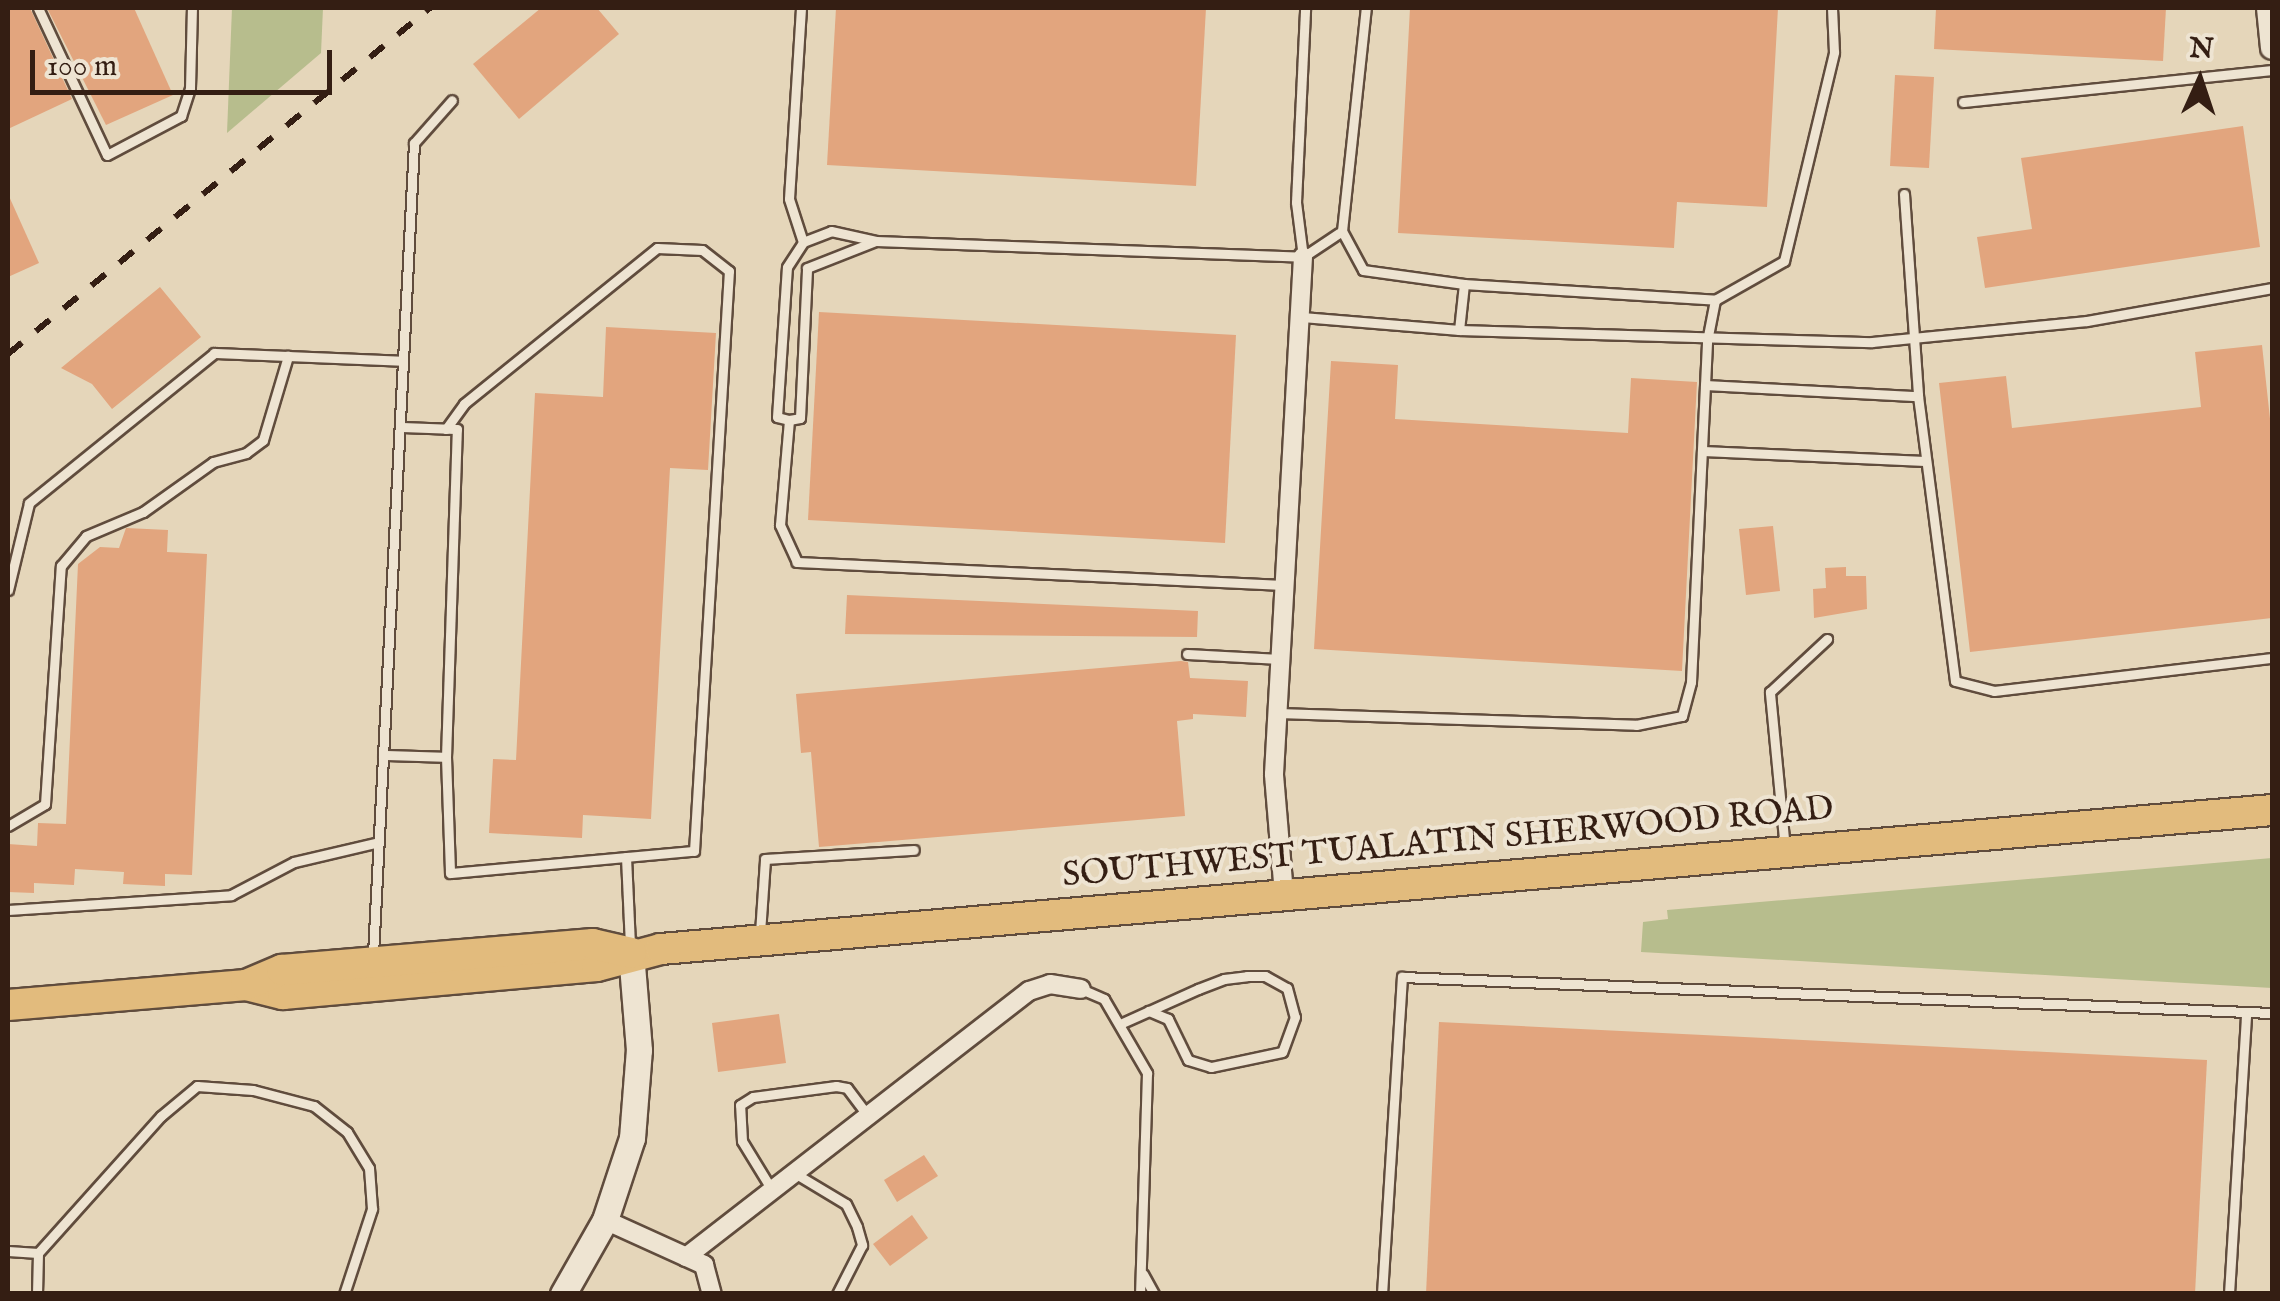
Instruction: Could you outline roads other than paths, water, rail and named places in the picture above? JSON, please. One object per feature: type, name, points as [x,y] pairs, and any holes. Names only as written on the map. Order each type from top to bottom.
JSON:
[{"type":"highway","name":"SOUTHWEST TUALATIN SHERWOOD ROAD","points":[[246,985],[283,994],[598,966],[631,953],[759,940],[2272,810]]},
{"type":"highway","name":"SOUTHWEST TUALATIN SHERWOOD ROAD","points":[[8,1005],[246,985],[282,970],[373,962],[593,944],[631,953]]},
{"type":"main road","points":[[563,1294],[605,1220],[632,1138],[639,1085],[631,953]]},
{"type":"street","points":[[2268,8],[2272,48]]},
{"type":"street","points":[[1284,894],[1274,774],[1303,257]]},
{"type":"street","points":[[686,1257],[1029,991],[1050,984],[1081,990]]},
{"type":"street","points":[[605,1220],[704,1265],[712,1294]]},
{"type":"lane","points":[[38,8],[107,156],[180,116],[190,88],[192,8]]},
{"type":"lane","points":[[800,8],[789,198],[803,242]]},
{"type":"lane","points":[[1303,257],[1296,202],[1306,8]]},
{"type":"lane","points":[[1366,8],[1342,231],[1363,270],[1464,284],[1715,300],[1784,261],[1834,52],[1832,8]]},
{"type":"lane","points":[[1964,102],[2272,70]]},
{"type":"lane","points":[[373,962],[414,142],[452,100]]},
{"type":"lane","points":[[1904,194],[1918,396],[1954,681],[1994,691],[2272,658]]},
{"type":"lane","points":[[876,240],[808,268],[800,418],[777,418],[787,267],[803,242],[831,232],[876,240],[1303,257],[1342,231]]},
{"type":"lane","points":[[400,427],[446,429],[457,429],[446,757],[450,874],[694,850],[728,271],[702,250],[682,245],[639,258],[464,404],[446,429]]},
{"type":"lane","points":[[1460,330],[1464,284]]},
{"type":"lane","points":[[1302,317],[1460,330],[1707,341],[1913,336],[2088,320],[2272,288]]},
{"type":"lane","points":[[1278,713],[1636,725],[1682,716],[1691,682],[1707,341],[1715,300]]},
{"type":"lane","points":[[8,590],[29,503],[214,353],[403,361]]},
{"type":"lane","points":[[8,826],[46,804],[61,566],[86,536],[143,512],[213,462],[246,453],[263,440],[288,356]]},
{"type":"lane","points":[[1705,386],[1918,396]]},
{"type":"lane","points":[[789,420],[780,525],[797,562],[1284,585]]},
{"type":"lane","points":[[1702,451],[1926,461]]},
{"type":"lane","points":[[1785,852],[1770,692],[1827,639]]},
{"type":"lane","points":[[1186,654],[1280,659]]},
{"type":"lane","points":[[383,755],[446,757]]},
{"type":"lane","points":[[8,910],[230,895],[294,862],[379,842]]},
{"type":"lane","points":[[759,940],[765,859],[914,850]]},
{"type":"lane","points":[[626,857],[631,953]]},
{"type":"lane","points":[[1120,1024],[1149,1010],[1224,979],[1265,976],[1288,988],[1295,1017],[1282,1052],[1211,1067],[1188,1060],[1168,1018],[1149,1010]]},
{"type":"lane","points":[[1382,1294],[1402,976],[2246,1017],[2272,1013]]},
{"type":"lane","points":[[1081,990],[1104,999],[1143,1060],[1148,1087],[1140,1294]]},
{"type":"lane","points":[[2228,1294],[2246,1017]]},
{"type":"lane","points":[[38,1294],[38,1253],[162,1116],[198,1086],[253,1090],[314,1106],[347,1132],[369,1168],[372,1209],[344,1294]]},
{"type":"lane","points":[[772,1190],[742,1141],[740,1106],[753,1097],[836,1086],[847,1088],[868,1116]]},
{"type":"lane","points":[[794,1173],[846,1204],[857,1228],[862,1245],[836,1294]]},
{"type":"lane","points":[[8,1252],[38,1253]]},
{"type":"lane","points":[[1142,1267],[1154,1294]]},
{"type":"railway","points":[[8,354],[430,8]]}]
